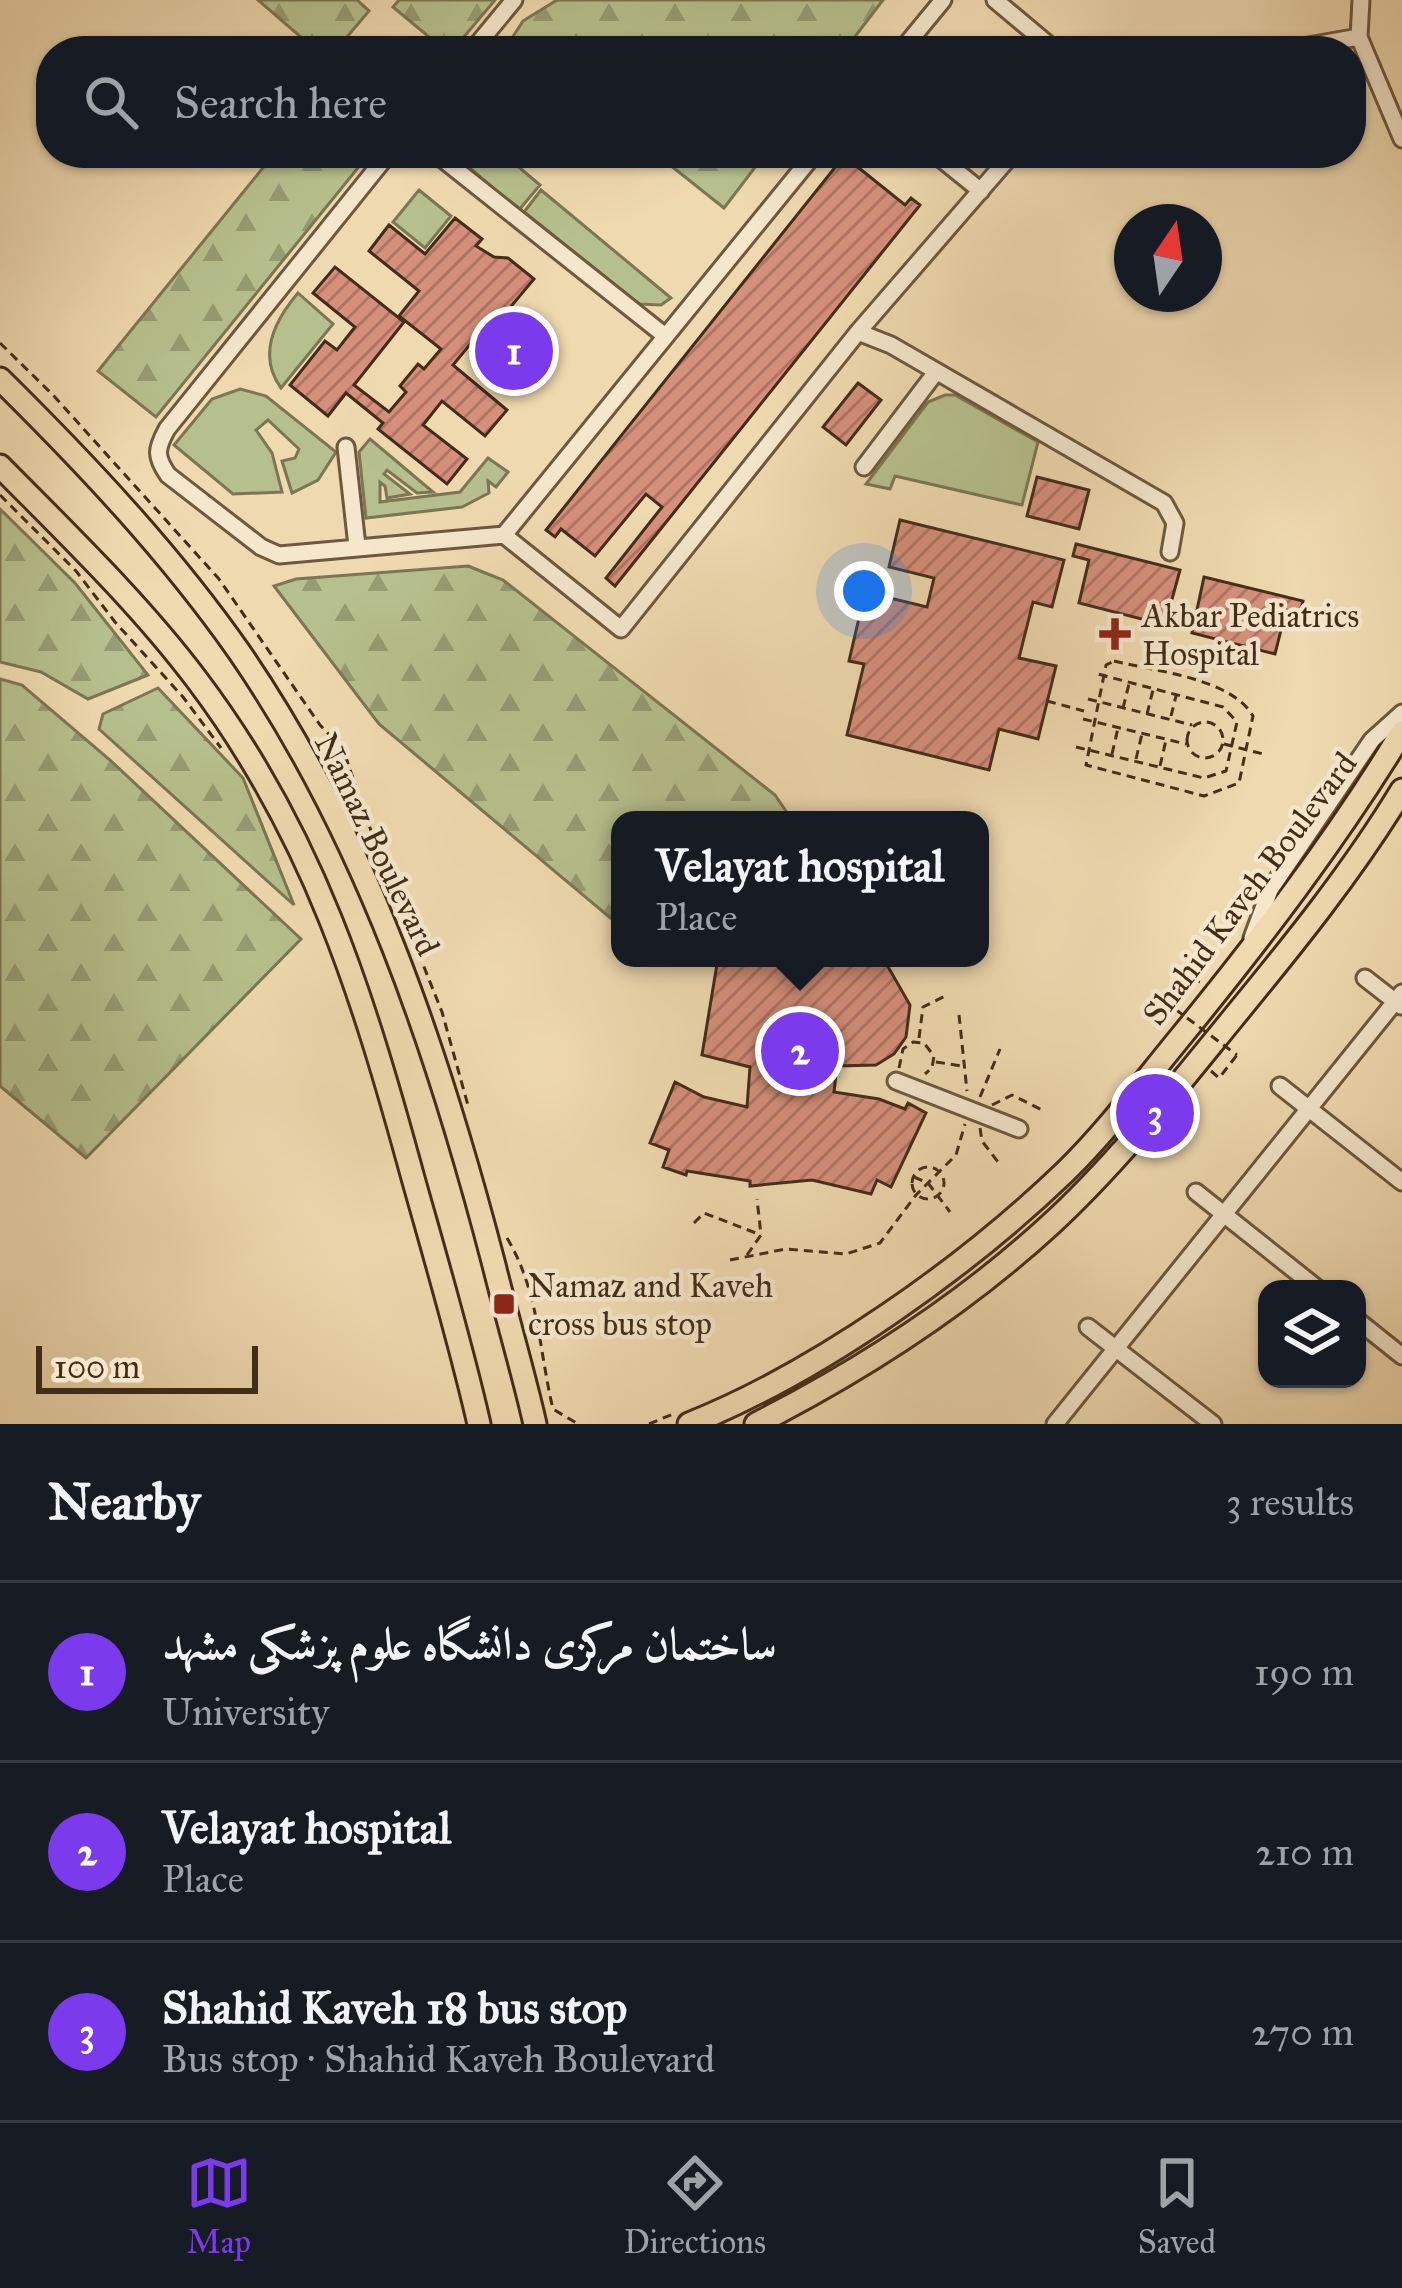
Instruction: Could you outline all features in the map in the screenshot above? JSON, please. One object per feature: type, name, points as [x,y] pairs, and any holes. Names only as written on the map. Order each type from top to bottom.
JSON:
[{"type":"main road","name":"Namaz Boulevard","points":[[0,379],[127,510],[240,654],[299,752],[368,884],[405,971],[461,1139],[538,1419]]},
{"type":"main road","points":[[0,466],[87,553],[197,681],[294,836],[327,903],[357,984],[479,1424]]},
{"type":"main road","name":"Shahid Kaveh Boulevard","points":[[688,1416],[798,1369],[876,1321],[977,1248],[1068,1169],[1245,958],[1346,824],[1402,732]]},
{"type":"main road","name":"Shahid Kaveh Boulevard","points":[[756,1424],[894,1346],[992,1275],[1052,1223],[1155,1114],[1265,980],[1371,841],[1402,790]]},
{"type":"street","points":[[484,36],[514,0]]},
{"type":"street","points":[[913,36],[943,0]]},
{"type":"street","points":[[994,0],[1038,36]]},
{"type":"street","points":[[1359,36],[1361,0]]},
{"type":"street","points":[[1366,54],[1402,139]]},
{"type":"street","points":[[377,168],[167,430],[157,446],[157,459],[168,475],[261,547],[279,555],[504,535],[621,628],[858,332],[1000,168]]},
{"type":"street","points":[[454,168],[664,335]]},
{"type":"street","points":[[504,535],[803,168]]},
{"type":"street","points":[[953,168],[981,190]]},
{"type":"street","points":[[858,332],[891,344],[1164,503],[1175,523],[1170,552]]},
{"type":"street","points":[[864,467],[936,372]]},
{"type":"street","points":[[346,447],[357,546]]},
{"type":"street","points":[[1245,958],[1270,890],[1372,740],[1402,713]]},
{"type":"street","points":[[1055,1424],[1400,1000],[1365,978]]},
{"type":"street","points":[[902,1083],[1019,1129]]},
{"type":"street","points":[[1280,1085],[1402,1182]]},
{"type":"street","points":[[1196,1192],[1307,1280]]},
{"type":"street","points":[[1088,1327],[1213,1424]]},
{"type":"street","points":[[1366,1327],[1402,1356]]},
{"type":"path","points":[[0,495],[76,571],[183,697],[231,762]]},
{"type":"path","points":[[1114,661],[1225,689],[1242,700],[1253,716],[1238,783],[1204,796],[1091,767],[1084,760],[1103,676],[1106,665],[1114,661]]},
{"type":"path","points":[[1076,747],[1214,778],[1226,771],[1237,722],[1231,714],[1216,704],[1094,673]]},
{"type":"path","points":[[1123,708],[1129,682]]},
{"type":"path","points":[[1147,714],[1153,688]]},
{"type":"path","points":[[1170,719],[1177,694]]},
{"type":"path","points":[[1088,699],[1194,725],[1216,725],[1222,744]]},
{"type":"path","points":[[1047,701],[1084,711]]},
{"type":"path","points":[[1083,719],[1188,745]]},
{"type":"path","points":[[1194,725],[1187,736],[1192,752],[1202,758],[1214,756],[1222,744]]},
{"type":"path","points":[[1111,755],[1118,728]]},
{"type":"path","points":[[1135,761],[1142,734]]},
{"type":"path","points":[[1160,767],[1166,739]]},
{"type":"path","points":[[1222,744],[1267,755]]},
{"type":"path","points":[[1196,981],[1175,1009],[1237,1054],[1219,1078],[1209,1070]]},
{"type":"path","points":[[918,1042],[923,1007],[947,995]]},
{"type":"path","points":[[959,1015],[970,1110]]},
{"type":"path","points":[[902,1083],[903,1048],[918,1042],[929,1046],[934,1062]]},
{"type":"path","points":[[730,1260],[786,1250],[847,1254],[880,1243],[916,1195],[956,1155],[970,1110],[1000,1049]]},
{"type":"path","points":[[902,1083],[934,1062],[964,1066]]},
{"type":"path","points":[[923,1167],[939,1171],[944,1187],[938,1196],[916,1195],[913,1177],[923,1167]]},
{"type":"path","points":[[913,1177],[928,1184],[950,1212]]},
{"type":"path","points":[[746,1256],[761,1235],[757,1198]]},
{"type":"path","points":[[694,1223],[704,1214],[761,1235]]},
{"type":"path","points":[[649,1424],[688,1416]]},
{"type":"green space","points":[[258,0],[357,0],[369,11],[348,36],[300,36]]},
{"type":"green space","points":[[399,0],[495,0],[465,36],[428,36],[393,7]]},
{"type":"green space","points":[[557,0],[883,0],[855,36],[513,36],[523,21]]},
{"type":"green space","points":[[263,168],[358,168],[156,417],[98,371]]},
{"type":"green space","points":[[470,168],[520,168],[540,185],[519,210]]},
{"type":"green space","points":[[674,168],[755,168],[724,208]]},
{"type":"green space","points":[[419,190],[451,216],[425,248],[393,222]]},
{"type":"green space","points":[[541,190],[671,298],[661,305],[639,304],[524,212]]},
{"type":"green space","points":[[298,293],[333,324],[281,388],[270,363],[272,338]]},
{"type":"green space","points":[[240,389],[266,396],[336,452],[318,480],[292,493],[282,461],[295,458],[299,449],[268,420],[256,430],[272,453],[282,492],[233,494],[174,445],[212,399]]},
{"type":"green space","points":[[955,395],[1038,442],[1022,505],[895,476],[890,489],[866,484],[928,402]]},
{"type":"green space","points":[[370,439],[433,492],[417,493],[387,470],[384,474],[410,494],[387,498],[380,482],[380,502],[460,492],[488,458],[508,472],[496,487],[488,481],[489,493],[462,507],[366,518],[359,452]]},
{"type":"green space","points":[[0,509],[75,583],[148,675],[88,699],[41,672],[0,662]]},
{"type":"green space","points":[[468,566],[503,580],[775,795],[786,811],[611,811],[611,918],[379,724],[274,586],[296,579]]},
{"type":"green space","points":[[0,679],[22,685],[110,760],[301,939],[86,1158],[0,1086]]},
{"type":"green space","points":[[158,688],[243,778],[294,905],[99,729],[103,714]]},
{"type":"building","points":[[834,168],[859,168],[905,205],[911,198],[920,205],[615,586],[606,578],[662,507],[646,494],[595,556],[561,529],[555,537],[546,530]]},
{"type":"building","points":[[455,218],[482,239],[476,246],[494,257],[508,258],[534,279],[503,316],[539,345],[518,371],[476,337],[453,365],[507,410],[485,436],[442,401],[423,425],[467,459],[447,484],[378,429],[383,423],[346,393],[328,416],[290,385],[325,341],[337,350],[355,327],[313,293],[335,267],[404,322],[354,385],[389,412],[406,392],[400,386],[418,364],[424,369],[441,349],[399,316],[419,291],[369,251],[389,225],[425,254]]},
{"type":"building","points":[[858,383],[881,400],[846,445],[823,427]]},
{"type":"building","points":[[1037,477],[1089,490],[1079,529],[1027,516]]},
{"type":"building","points":[[900,520],[1064,560],[1052,607],[1033,602],[1019,658],[1056,666],[1038,739],[999,729],[989,770],[847,735],[864,664],[849,661],[865,592],[927,607],[934,578],[889,567]]},
{"type":"building","points":[[1076,544],[1180,570],[1165,625],[1079,603],[1089,560],[1073,556]]},
{"type":"building","points":[[1204,577],[1303,601],[1300,613],[1286,610],[1275,654],[1192,633]]},
{"type":"building","points":[[717,967],[888,967],[910,1005],[906,1037],[894,1054],[876,1065],[837,1066],[834,1092],[879,1099],[905,1109],[908,1103],[926,1113],[891,1187],[877,1180],[871,1194],[812,1180],[750,1186],[750,1181],[687,1171],[686,1175],[663,1167],[669,1150],[650,1143],[675,1082],[704,1097],[747,1107],[750,1067],[702,1055]]},
{"type":"place","name":"ساختمان مرکزی دانشگاه علوم پزشکی مشهد","points":[[514,351]]},
{"type":"place","name":"Akbar Pediatrics Hospital","points":[[1115,634]]},
{"type":"place","name":"Velayat hospital","points":[[800,1051]]},
{"type":"place","name":"Shahid Kaveh 18 bus stop","points":[[1155,1113]]},
{"type":"place","name":"Namaz and Kaveh cross bus stop","points":[[504,1304]]}]
